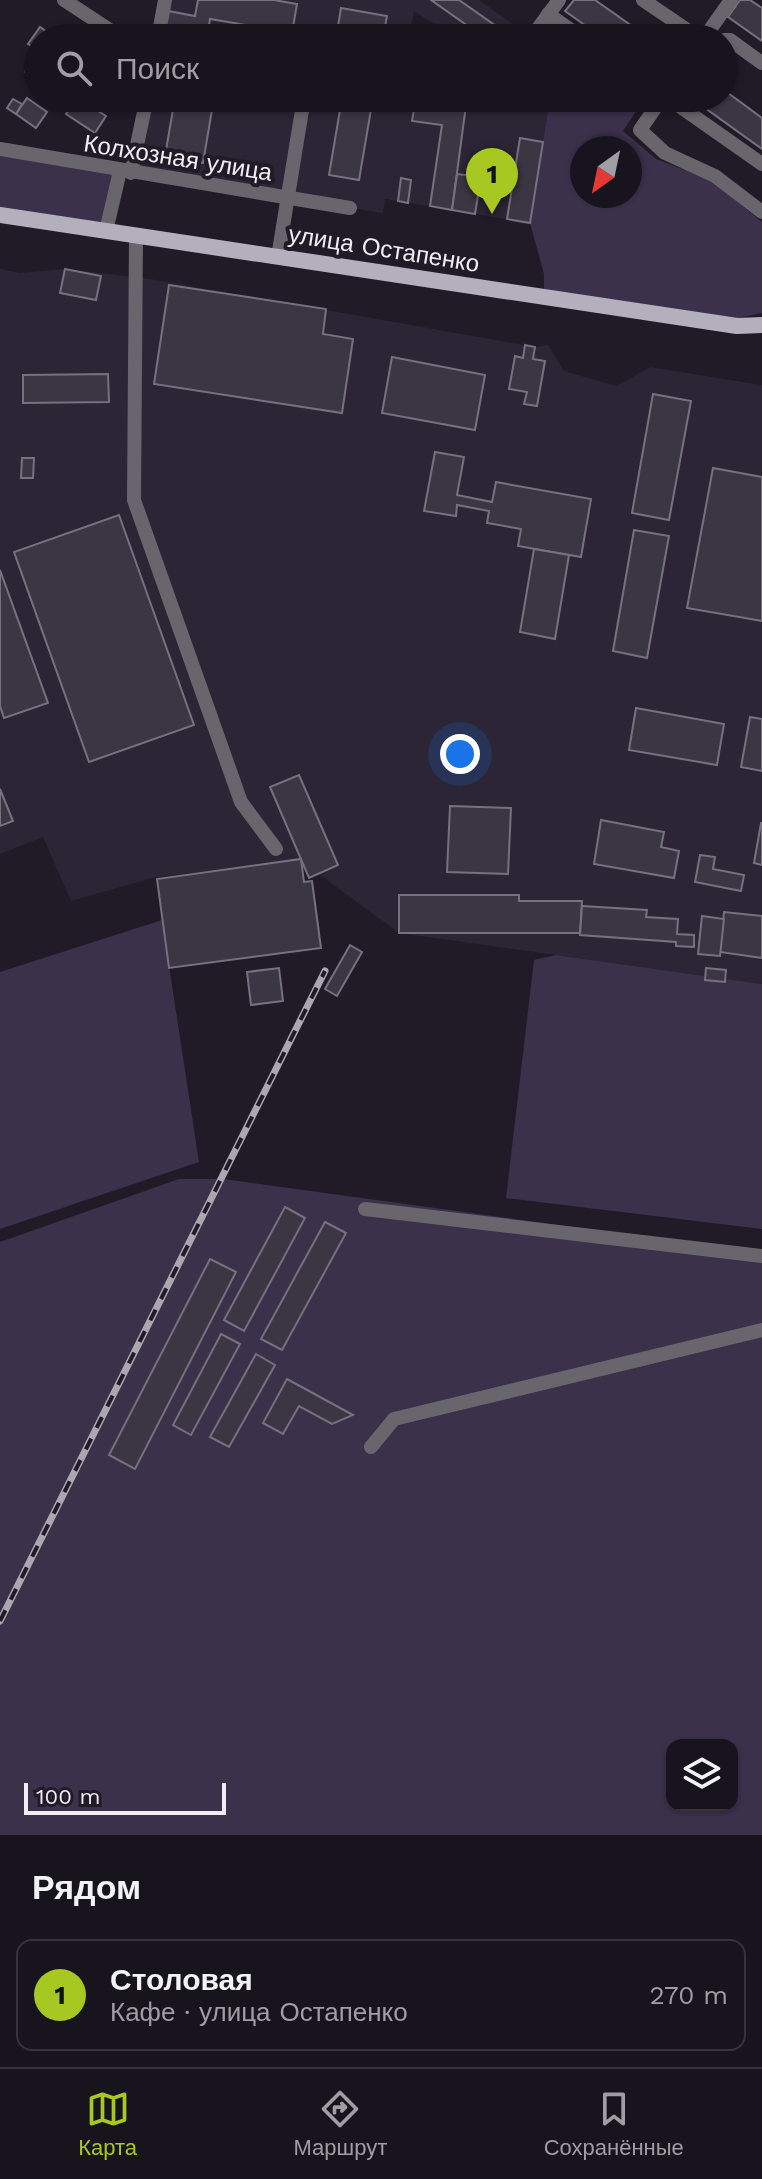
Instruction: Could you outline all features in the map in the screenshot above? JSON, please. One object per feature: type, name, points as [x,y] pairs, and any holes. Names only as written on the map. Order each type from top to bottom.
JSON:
[{"type":"main road","name":"улица Остапенко","points":[[0,215],[737,326],[762,325]]},
{"type":"street","points":[[64,0],[101,24]]},
{"type":"street","points":[[161,24],[165,0]]},
{"type":"street","points":[[541,24],[559,0]]},
{"type":"street","points":[[643,0],[680,24]]},
{"type":"street","points":[[712,24],[731,0]]},
{"type":"street","points":[[548,14],[562,24]]},
{"type":"street","points":[[738,46],[762,63]]},
{"type":"street","points":[[106,231],[143,112]]},
{"type":"street","points":[[278,257],[302,112]]},
{"type":"street","points":[[654,112],[640,130],[665,153],[715,176],[762,212]]},
{"type":"street","points":[[686,112],[762,164]]},
{"type":"street","name":"Колхозная улица","points":[[0,149],[350,208]]},
{"type":"street","points":[[136,235],[134,500],[241,802],[276,849]]},
{"type":"street","points":[[365,1209],[762,1256]]},
{"type":"street","points":[[371,1447],[394,1419],[762,1330]]},
{"type":"shaded area","points":[[165,0],[479,0],[513,24],[434,24],[414,11],[412,24],[161,24]]},
{"type":"shaded area","points":[[144,112],[548,112],[530,223],[385,199],[383,213],[131,173]]},
{"type":"shaded area","points":[[548,112],[636,112],[623,131],[629,136],[570,136],[570,208],[642,208],[642,147],[656,159],[711,180],[762,222],[762,313],[733,319],[544,290],[544,274],[530,223]]},
{"type":"shaded area","points":[[0,149],[120,171],[106,231],[0,215]]},
{"type":"shaded area","points":[[0,269],[20,273],[65,269],[150,279],[535,347],[548,345],[564,371],[617,386],[650,367],[762,385],[762,984],[399,933],[298,859],[152,878],[71,901],[43,837],[0,854]]},
{"type":"shaded area","points":[[162,920],[199,1162],[0,1229],[0,972]]},
{"type":"shaded area","points":[[556,955],[762,984],[762,1229],[506,1198],[534,960]]},
{"type":"shaded area","points":[[179,1179],[224,1179],[762,1253],[762,1835],[0,1835],[0,1242]]},
{"type":"building","points":[[198,0],[274,0],[297,4],[294,24],[239,24],[210,19],[209,24],[166,24],[168,11],[195,16]]},
{"type":"building","points":[[431,0],[459,0],[493,24],[465,24]]},
{"type":"building","points":[[574,0],[595,0],[629,24],[583,24],[565,11]]},
{"type":"building","points":[[740,0],[750,0],[762,8],[762,41],[738,24],[728,17]]},
{"type":"building","points":[[341,8],[387,16],[386,24],[338,24]]},
{"type":"building","points":[[13,99],[22,104],[16,114],[7,108]]},
{"type":"building","points":[[738,100],[762,118],[762,149],[710,112],[738,112]]},
{"type":"building","points":[[24,102],[24,112],[47,112],[36,128],[16,114]]},
{"type":"building","points":[[100,112],[106,116],[95,133],[66,114]]},
{"type":"building","points":[[173,112],[212,112],[203,163],[165,156]]},
{"type":"building","points":[[340,112],[371,112],[359,180],[329,175]]},
{"type":"building","points":[[414,112],[465,112],[452,210],[430,206],[442,125],[412,121]]},
{"type":"building","points":[[520,138],[543,142],[530,223],[507,219]]},
{"type":"building","points":[[457,174],[481,177],[475,214],[452,210]]},
{"type":"building","points":[[401,178],[411,180],[408,203],[398,201]]},
{"type":"building","points":[[65,269],[101,276],[96,300],[60,293]]},
{"type":"building","points":[[169,285],[326,309],[323,334],[353,339],[342,413],[154,384]]},
{"type":"building","points":[[525,345],[535,347],[533,359],[545,361],[537,406],[524,404],[527,392],[509,389],[515,356],[523,358]]},
{"type":"building","points":[[392,357],[485,375],[475,430],[382,413]]},
{"type":"building","points":[[108,374],[109,402],[23,403],[23,375]]},
{"type":"building","points":[[653,394],[691,401],[669,520],[632,513]]},
{"type":"building","points":[[435,452],[464,457],[457,495],[492,502],[496,482],[591,499],[581,557],[518,546],[521,529],[487,523],[489,511],[457,505],[456,516],[424,511]]},
{"type":"building","points":[[22,458],[34,458],[33,478],[21,478]]},
{"type":"building","points":[[713,468],[762,477],[762,621],[687,608]]},
{"type":"building","points":[[119,515],[194,725],[89,762],[14,552]]},
{"type":"building","points":[[634,530],[669,536],[647,658],[613,651]]},
{"type":"building","points":[[534,549],[569,555],[555,639],[520,632]]},
{"type":"building","points":[[0,570],[48,703],[4,718],[0,706]]},
{"type":"building","points":[[636,708],[724,724],[717,765],[629,750]]},
{"type":"building","points":[[750,717],[762,719],[762,771],[741,767]]},
{"type":"building","points":[[299,775],[338,865],[309,878],[270,787]]},
{"type":"building","points":[[0,789],[13,821],[0,826]]},
{"type":"building","points":[[450,806],[511,808],[508,874],[447,872]]},
{"type":"building","points":[[601,820],[664,832],[661,847],[679,851],[674,878],[594,864]]},
{"type":"building","points":[[762,823],[762,865],[754,863]]},
{"type":"building","points":[[700,855],[715,857],[713,869],[744,875],[741,891],[695,882]]},
{"type":"building","points":[[301,859],[304,882],[312,881],[321,948],[169,968],[157,879]]},
{"type":"building","points":[[399,895],[519,895],[519,901],[582,901],[580,933],[399,933]]},
{"type":"building","points":[[582,906],[647,910],[646,917],[678,919],[677,934],[694,935],[694,947],[676,946],[676,942],[580,935]]},
{"type":"building","points":[[724,912],[762,916],[762,958],[720,952]]},
{"type":"building","points":[[702,916],[724,919],[720,956],[698,954]]},
{"type":"building","points":[[350,945],[362,952],[337,996],[325,989]]},
{"type":"building","points":[[279,968],[283,1001],[251,1005],[247,972]]},
{"type":"building","points":[[706,968],[726,970],[725,982],[705,980]]},
{"type":"building","points":[[285,1207],[305,1218],[244,1331],[224,1320]]},
{"type":"building","points":[[325,1222],[346,1233],[282,1350],[261,1339]]},
{"type":"building","points":[[210,1259],[236,1272],[135,1469],[109,1455]]},
{"type":"building","points":[[221,1334],[240,1344],[191,1435],[173,1425]]},
{"type":"building","points":[[256,1354],[275,1365],[229,1447],[210,1437]]},
{"type":"building","points":[[287,1379],[353,1415],[332,1424],[299,1406],[283,1434],[263,1423]]},
{"type":"railway","points":[[0,1621],[325,971]]},
{"type":"place","name":"Столовая","points":[[492,214]]}]
